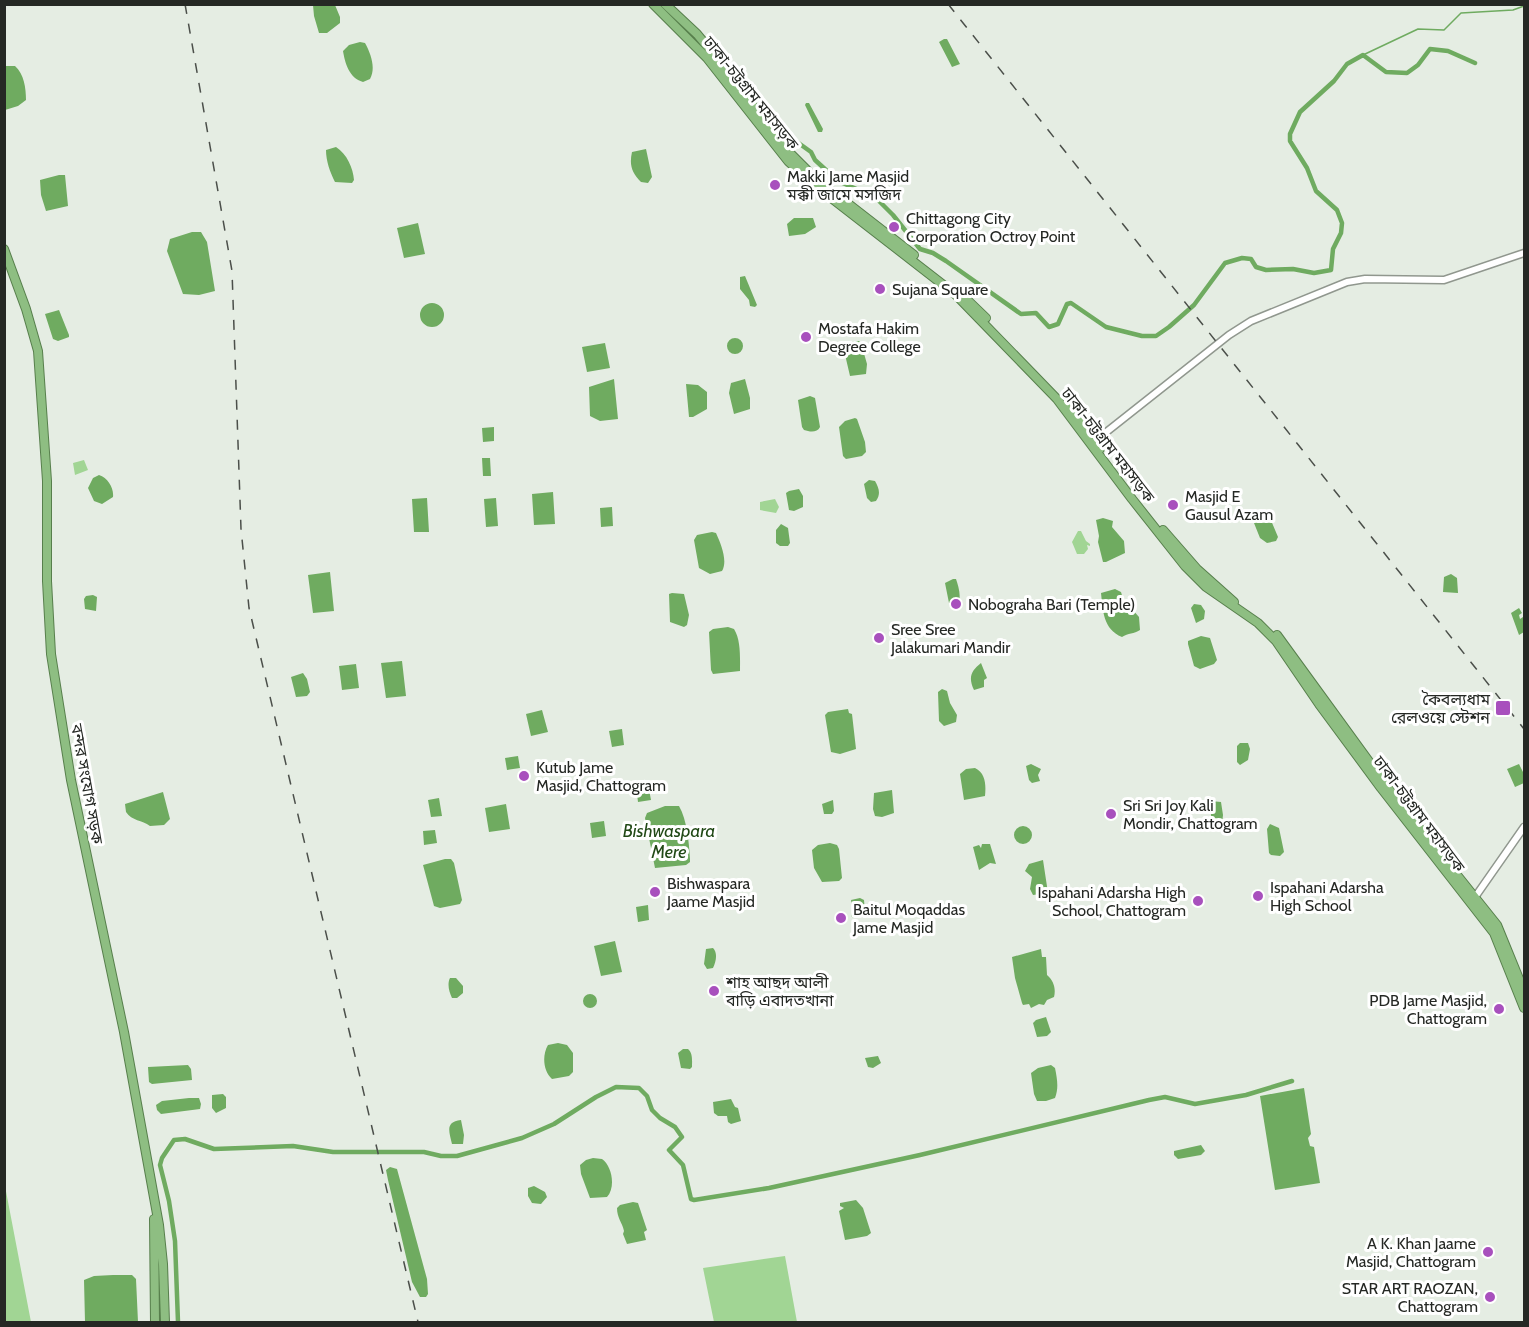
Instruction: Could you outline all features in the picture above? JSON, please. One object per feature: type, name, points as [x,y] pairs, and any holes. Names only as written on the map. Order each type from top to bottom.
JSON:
[{"type":"highway","name":"ঢাকা-চট্টগ্রাম মহাসড়ক","points":[[652,4],[707,58],[788,161],[812,183],[955,294],[1001,337],[1060,397],[1135,496],[1192,564],[1229,598],[1260,618],[1281,638],[1494,933],[1524,1008]]},
{"type":"highway","name":"ঢাকা-চট্টগ্রাম মহাসড়ক","points":[[665,4],[697,34],[784,147],[815,178],[971,302],[1057,399],[1185,566],[1206,587],[1258,623],[1276,641],[1319,704],[1472,901],[1500,930],[1524,991]]},
{"type":"highway","name":"বন্দর সংযোগ সড়ক","points":[[4,249],[26,309],[38,351],[46,481],[47,581],[51,654],[71,780],[124,1032],[154,1196],[163,1264],[165,1323]]},
{"type":"highway","points":[[154,1196],[155,1323]]},
{"type":"street","points":[[1095,441],[1229,334],[1251,321],[1347,282],[1365,279],[1444,280],[1524,253]]},
{"type":"street","points":[[1472,901],[1524,827]]},
{"type":"shaded area","points":[[84,460],[88,470],[75,475],[73,463]]},
{"type":"shaded area","points":[[775,499],[779,507],[776,513],[760,510],[760,502]]},
{"type":"shaded area","points":[[1078,531],[1081,531],[1090,544],[1090,546],[1087,545],[1088,549],[1084,554],[1077,554],[1072,542]]},
{"type":"shaded area","points":[[5,1186],[31,1322],[5,1322]]},
{"type":"shaded area","points":[[785,1256],[797,1322],[714,1322],[703,1268]]},
{"type":"water","points":[[313,5],[335,5],[340,23],[327,33],[319,33]]},
{"type":"water","points":[[947,39],[960,64],[952,67],[939,42]]},
{"type":"water","points":[[365,43],[373,66],[370,79],[363,82],[351,74],[343,51],[349,45]]},
{"type":"water","points":[[4,66],[15,66],[18,69],[24,82],[26,95],[26,100],[18,106],[5,110]]},
{"type":"water","points":[[806,103],[809,103],[823,129],[822,132],[818,132]]},
{"type":"water","points":[[336,147],[351,166],[354,180],[352,183],[335,182],[333,178],[326,150]]},
{"type":"water","points":[[646,149],[652,177],[648,183],[638,179],[633,172],[631,161],[632,152]]},
{"type":"water","points":[[65,175],[68,206],[46,211],[41,195],[40,180]]},
{"type":"water","points":[[794,218],[813,218],[816,227],[805,234],[789,236],[787,224]]},
{"type":"water","points":[[418,223],[425,254],[404,258],[397,228]]},
{"type":"water","points":[[192,232],[201,232],[207,242],[215,291],[199,295],[183,294],[167,251],[170,239]]},
{"type":"water","points":[[745,276],[757,305],[755,307],[750,306],[749,300],[740,289],[740,277]]},
{"type":"water","points":[[432,303],[437,304],[443,310],[443,320],[437,326],[432,327],[427,326],[421,320],[420,315],[421,310],[427,304]]},
{"type":"water","points":[[59,310],[69,337],[58,341],[53,339],[45,314]]},
{"type":"water","points":[[735,338],[743,346],[735,354],[727,346]]},
{"type":"water","points":[[852,341],[861,343],[867,364],[866,374],[850,376],[843,346],[844,343]]},
{"type":"water","points":[[605,343],[610,368],[587,372],[582,347]]},
{"type":"water","points":[[614,379],[618,419],[600,421],[590,416],[589,387]]},
{"type":"water","points":[[745,379],[750,398],[750,409],[734,414],[729,393],[731,383]]},
{"type":"water","points":[[686,384],[698,385],[707,392],[707,409],[693,417],[689,417]]},
{"type":"water","points":[[810,396],[815,398],[820,427],[813,432],[804,430],[802,427],[798,400]]},
{"type":"water","points":[[855,418],[865,442],[866,452],[862,456],[846,459],[843,456],[839,427],[845,421]]},
{"type":"water","points":[[494,427],[494,441],[483,442],[482,428]]},
{"type":"water","points":[[482,458],[490,458],[491,476],[483,476]]},
{"type":"water","points":[[99,475],[108,481],[113,494],[113,497],[102,504],[94,501],[88,488],[93,478]]},
{"type":"water","points":[[869,480],[875,481],[878,489],[879,496],[876,501],[871,502],[867,498],[864,484]]},
{"type":"water","points":[[799,489],[803,496],[803,507],[794,511],[789,510],[786,493]]},
{"type":"water","points":[[553,492],[555,524],[534,525],[532,494]]},
{"type":"water","points":[[427,498],[429,532],[414,532],[412,499]]},
{"type":"water","points":[[496,498],[498,526],[486,527],[484,499]]},
{"type":"water","points":[[612,507],[613,526],[601,527],[600,508]]},
{"type":"water","points":[[1103,518],[1113,521],[1112,527],[1124,541],[1125,553],[1106,562],[1103,562],[1098,542],[1096,520]]},
{"type":"water","points":[[1270,518],[1278,537],[1276,541],[1267,543],[1260,538],[1254,523]]},
{"type":"water","points":[[781,524],[788,528],[790,543],[788,546],[780,546],[776,543],[776,530]]},
{"type":"water","points":[[716,533],[720,542],[724,567],[722,571],[710,574],[699,568],[694,540],[697,535]]},
{"type":"water","points":[[330,572],[334,611],[313,613],[308,575]]},
{"type":"water","points":[[1451,574],[1457,578],[1458,593],[1443,592],[1444,577]]},
{"type":"water","points":[[956,579],[960,598],[959,601],[949,603],[945,583]]},
{"type":"water","points":[[1115,589],[1121,592],[1126,609],[1132,609],[1139,617],[1140,630],[1122,637],[1111,629],[1105,619],[1102,606],[1101,593]]},
{"type":"water","points":[[669,594],[684,594],[689,615],[687,625],[684,627],[670,622]]},
{"type":"water","points":[[86,596],[97,597],[96,611],[85,609]]},
{"type":"water","points":[[1194,604],[1201,605],[1205,611],[1204,619],[1196,623],[1191,608]]},
{"type":"water","points":[[1519,608],[1522,613],[1519,615],[1520,619],[1523,617],[1524,632],[1519,635],[1511,613]]},
{"type":"water","points":[[728,627],[734,629],[738,638],[740,671],[713,674],[709,632],[713,629]]},
{"type":"water","points":[[1201,636],[1210,638],[1217,660],[1214,664],[1200,669],[1194,666],[1188,641]]},
{"type":"water","points":[[902,639],[912,649],[914,655],[902,655],[898,648]]},
{"type":"water","points":[[402,661],[406,696],[386,698],[381,663]]},
{"type":"water","points":[[981,663],[987,678],[984,680],[984,687],[974,690],[972,675]]},
{"type":"water","points":[[356,664],[359,688],[342,690],[339,666]]},
{"type":"water","points":[[303,673],[310,692],[307,696],[296,697],[291,677]]},
{"type":"water","points":[[942,689],[947,691],[950,703],[957,715],[956,722],[944,726],[939,721],[938,692]]},
{"type":"water","points":[[848,709],[852,714],[856,749],[840,754],[831,752],[825,715],[828,712]]},
{"type":"water","points":[[542,710],[548,732],[531,736],[526,714]]},
{"type":"water","points":[[622,729],[624,745],[612,747],[609,731]]},
{"type":"water","points":[[1240,743],[1248,743],[1250,749],[1248,760],[1240,765],[1237,762],[1237,746]]},
{"type":"water","points":[[518,756],[520,768],[507,770],[505,758]]},
{"type":"water","points":[[1031,764],[1041,769],[1038,775],[1040,781],[1032,783],[1029,780],[1026,766]]},
{"type":"water","points":[[1519,764],[1524,774],[1524,783],[1515,787],[1507,769]]},
{"type":"water","points":[[975,768],[983,776],[985,796],[964,800],[960,774],[966,769]]},
{"type":"water","points":[[648,784],[651,800],[638,802],[636,786]]},
{"type":"water","points":[[892,790],[894,813],[882,817],[875,816],[874,793]]},
{"type":"water","points":[[163,792],[170,819],[164,825],[150,826],[126,812],[125,804]]},
{"type":"water","points":[[439,798],[442,816],[431,817],[428,800]]},
{"type":"water","points":[[833,800],[834,811],[832,814],[824,814],[822,804]]},
{"type":"water","points":[[1211,801],[1221,802],[1222,824],[1212,823]]},
{"type":"water","points":[[506,804],[510,829],[489,832],[485,808]]},
{"type":"water","name":"Bishwaspara Mere","points":[[665,806],[679,806],[682,812],[687,831],[690,862],[686,865],[655,868],[645,818],[647,813]]},
{"type":"water","points":[[604,821],[606,836],[592,838],[590,823]]},
{"type":"water","points":[[1270,824],[1279,828],[1284,852],[1280,856],[1269,853],[1267,829]]},
{"type":"water","points":[[1023,826],[1029,829],[1032,835],[1029,841],[1023,844],[1017,841],[1014,835],[1017,829]]},
{"type":"water","points":[[435,830],[437,843],[424,845],[423,831]]},
{"type":"water","points":[[830,843],[837,845],[839,849],[842,878],[839,881],[822,882],[814,868],[812,850],[818,845]]},
{"type":"water","points":[[982,844],[990,844],[996,864],[990,863],[979,870],[973,847],[979,845],[981,848]]},
{"type":"water","points":[[451,859],[454,863],[462,900],[460,904],[440,908],[434,906],[423,865]]},
{"type":"water","points":[[1043,860],[1048,893],[1033,895],[1030,889],[1032,877],[1025,871],[1029,864]]},
{"type":"water","points":[[860,898],[864,900],[865,912],[853,918],[851,900]]},
{"type":"water","points":[[648,905],[649,920],[638,922],[636,907]]},
{"type":"water","points":[[615,941],[622,972],[601,976],[594,946]]},
{"type":"water","points":[[713,948],[716,955],[715,963],[713,968],[707,969],[704,964],[706,949]]},
{"type":"water","points":[[1041,949],[1042,957],[1046,957],[1047,975],[1053,982],[1055,994],[1044,1005],[1039,1004],[1031,1008],[1029,1004],[1023,1005],[1022,1003],[1012,957]]},
{"type":"water","points":[[450,978],[456,978],[463,986],[463,993],[457,998],[452,998],[450,993]]},
{"type":"water","points":[[590,994],[595,996],[597,1001],[595,1006],[590,1008],[585,1006],[583,1001],[585,996]]},
{"type":"water","points":[[1046,1017],[1051,1032],[1047,1036],[1037,1037],[1033,1023]]},
{"type":"water","points":[[558,1043],[567,1045],[573,1053],[573,1072],[569,1076],[552,1079],[545,1067],[545,1053],[548,1045]]},
{"type":"water","points":[[683,1049],[688,1049],[691,1053],[692,1067],[690,1069],[681,1068],[678,1053]]},
{"type":"water","points":[[878,1056],[881,1063],[873,1068],[868,1067],[865,1058]]},
{"type":"water","points":[[188,1065],[191,1069],[192,1080],[152,1084],[149,1082],[148,1067]]},
{"type":"water","points":[[1051,1065],[1055,1068],[1057,1079],[1055,1098],[1037,1101],[1031,1073],[1038,1068]]},
{"type":"water","points":[[1304,1088],[1311,1134],[1308,1138],[1310,1146],[1314,1147],[1320,1183],[1275,1190],[1260,1096]]},
{"type":"water","points":[[223,1094],[226,1097],[226,1108],[216,1113],[212,1108],[212,1095]]},
{"type":"water","points":[[199,1098],[200,1109],[161,1114],[157,1110],[156,1105],[162,1101]]},
{"type":"water","points":[[731,1099],[738,1108],[741,1121],[731,1124],[727,1116],[718,1116],[714,1113],[713,1102]]},
{"type":"water","points":[[461,1120],[463,1144],[452,1144],[450,1125]]},
{"type":"water","points":[[1201,1145],[1205,1151],[1201,1155],[1178,1159],[1174,1155],[1174,1151]]},
{"type":"water","points":[[593,1158],[602,1159],[610,1171],[612,1182],[607,1197],[590,1198],[581,1174],[580,1165]]},
{"type":"water","points":[[390,1167],[397,1169],[427,1279],[428,1294],[426,1297],[420,1297],[412,1282],[386,1170]]},
{"type":"water","points":[[534,1186],[545,1192],[547,1197],[541,1204],[532,1203],[528,1196],[528,1188]]},
{"type":"water","points":[[856,1200],[863,1208],[871,1233],[867,1236],[845,1240],[839,1211],[844,1208],[840,1206],[840,1203]]},
{"type":"water","points":[[633,1202],[638,1203],[647,1230],[644,1232],[646,1240],[627,1244],[617,1208]]},
{"type":"water","points":[[132,1275],[136,1279],[138,1322],[85,1322],[84,1280],[94,1276]]},
{"type":"waterway","points":[[1363,55],[1418,29],[1444,30],[1461,13],[1513,10],[1524,6]]},
{"type":"waterway","points":[[779,129],[811,152],[815,160],[838,181],[875,197],[893,215],[920,249],[933,253],[946,261],[1021,314],[1036,313],[1049,327],[1058,324],[1067,304],[1071,303],[1106,327],[1142,336],[1156,336],[1194,305],[1225,263],[1242,258],[1251,259],[1256,267],[1266,270],[1293,269],[1314,273],[1331,270],[1333,249],[1341,233],[1342,223],[1337,210],[1316,191],[1307,168],[1290,141],[1290,134],[1300,112],[1334,81],[1347,64],[1363,55],[1386,72],[1407,73],[1418,65],[1430,49],[1448,51],[1475,63]]},
{"type":"waterway","points":[[178,1322],[175,1241],[169,1201],[160,1165],[174,1140],[185,1139],[214,1149],[293,1146],[333,1152],[424,1152],[441,1156],[457,1156],[522,1138],[554,1124],[616,1087],[639,1088],[647,1096],[652,1110],[675,1127],[682,1137],[669,1150],[683,1165],[691,1199],[694,1200],[769,1188],[920,1155],[1149,1100],[1165,1097],[1195,1104],[1246,1095],[1292,1081]]},
{"type":"railway","points":[[185,4],[232,271],[241,529],[249,608],[418,1322]]},
{"type":"railway","points":[[948,4],[1524,729]]},
{"type":"place","name":"Makki Jame Masjid মক্কী জামে মসজিদ","points":[[775,185]]},
{"type":"place","name":"Chittagong City Corporation Octroy Point","points":[[894,227]]},
{"type":"place","name":"Sujana Square","points":[[880,289]]},
{"type":"place","name":"Mostafa Hakim Degree College","points":[[806,337]]},
{"type":"place","name":"Masjid E Gausul Azam","points":[[1173,505]]},
{"type":"place","name":"Nobograha Bari (Temple)","points":[[956,604]]},
{"type":"place","name":"Sree Sree Jalakumari Mandir","points":[[879,638]]},
{"type":"place","name":"কৈবল্যধাম রেলওয়ে স্টেশন","points":[[1503,708]]},
{"type":"place","name":"Kutub Jame Masjid, Chattogram","points":[[524,776]]},
{"type":"place","name":"Sri Sri Joy Kali Mondir, Chattogram","points":[[1111,814]]},
{"type":"place","name":"Bishwaspara Jaame Masjid","points":[[655,892]]},
{"type":"place","name":"Ispahani Adarsha High School","points":[[1258,896]]},
{"type":"place","name":"Ispahani Adarsha High School, Chattogram","points":[[1198,901]]},
{"type":"place","name":"Baitul Moqaddas Jame Masjid","points":[[841,918]]},
{"type":"place","name":"শাহ আছদ আলী বাড়ি এবাদতখানা","points":[[714,991]]},
{"type":"place","name":"PDB Jame Masjid, Chattogram","points":[[1499,1009]]},
{"type":"place","name":"A K. Khan Jaame Masjid, Chattogram","points":[[1488,1252]]},
{"type":"place","name":"STAR ART RAOZAN, Chattogram","points":[[1490,1297]]}]
